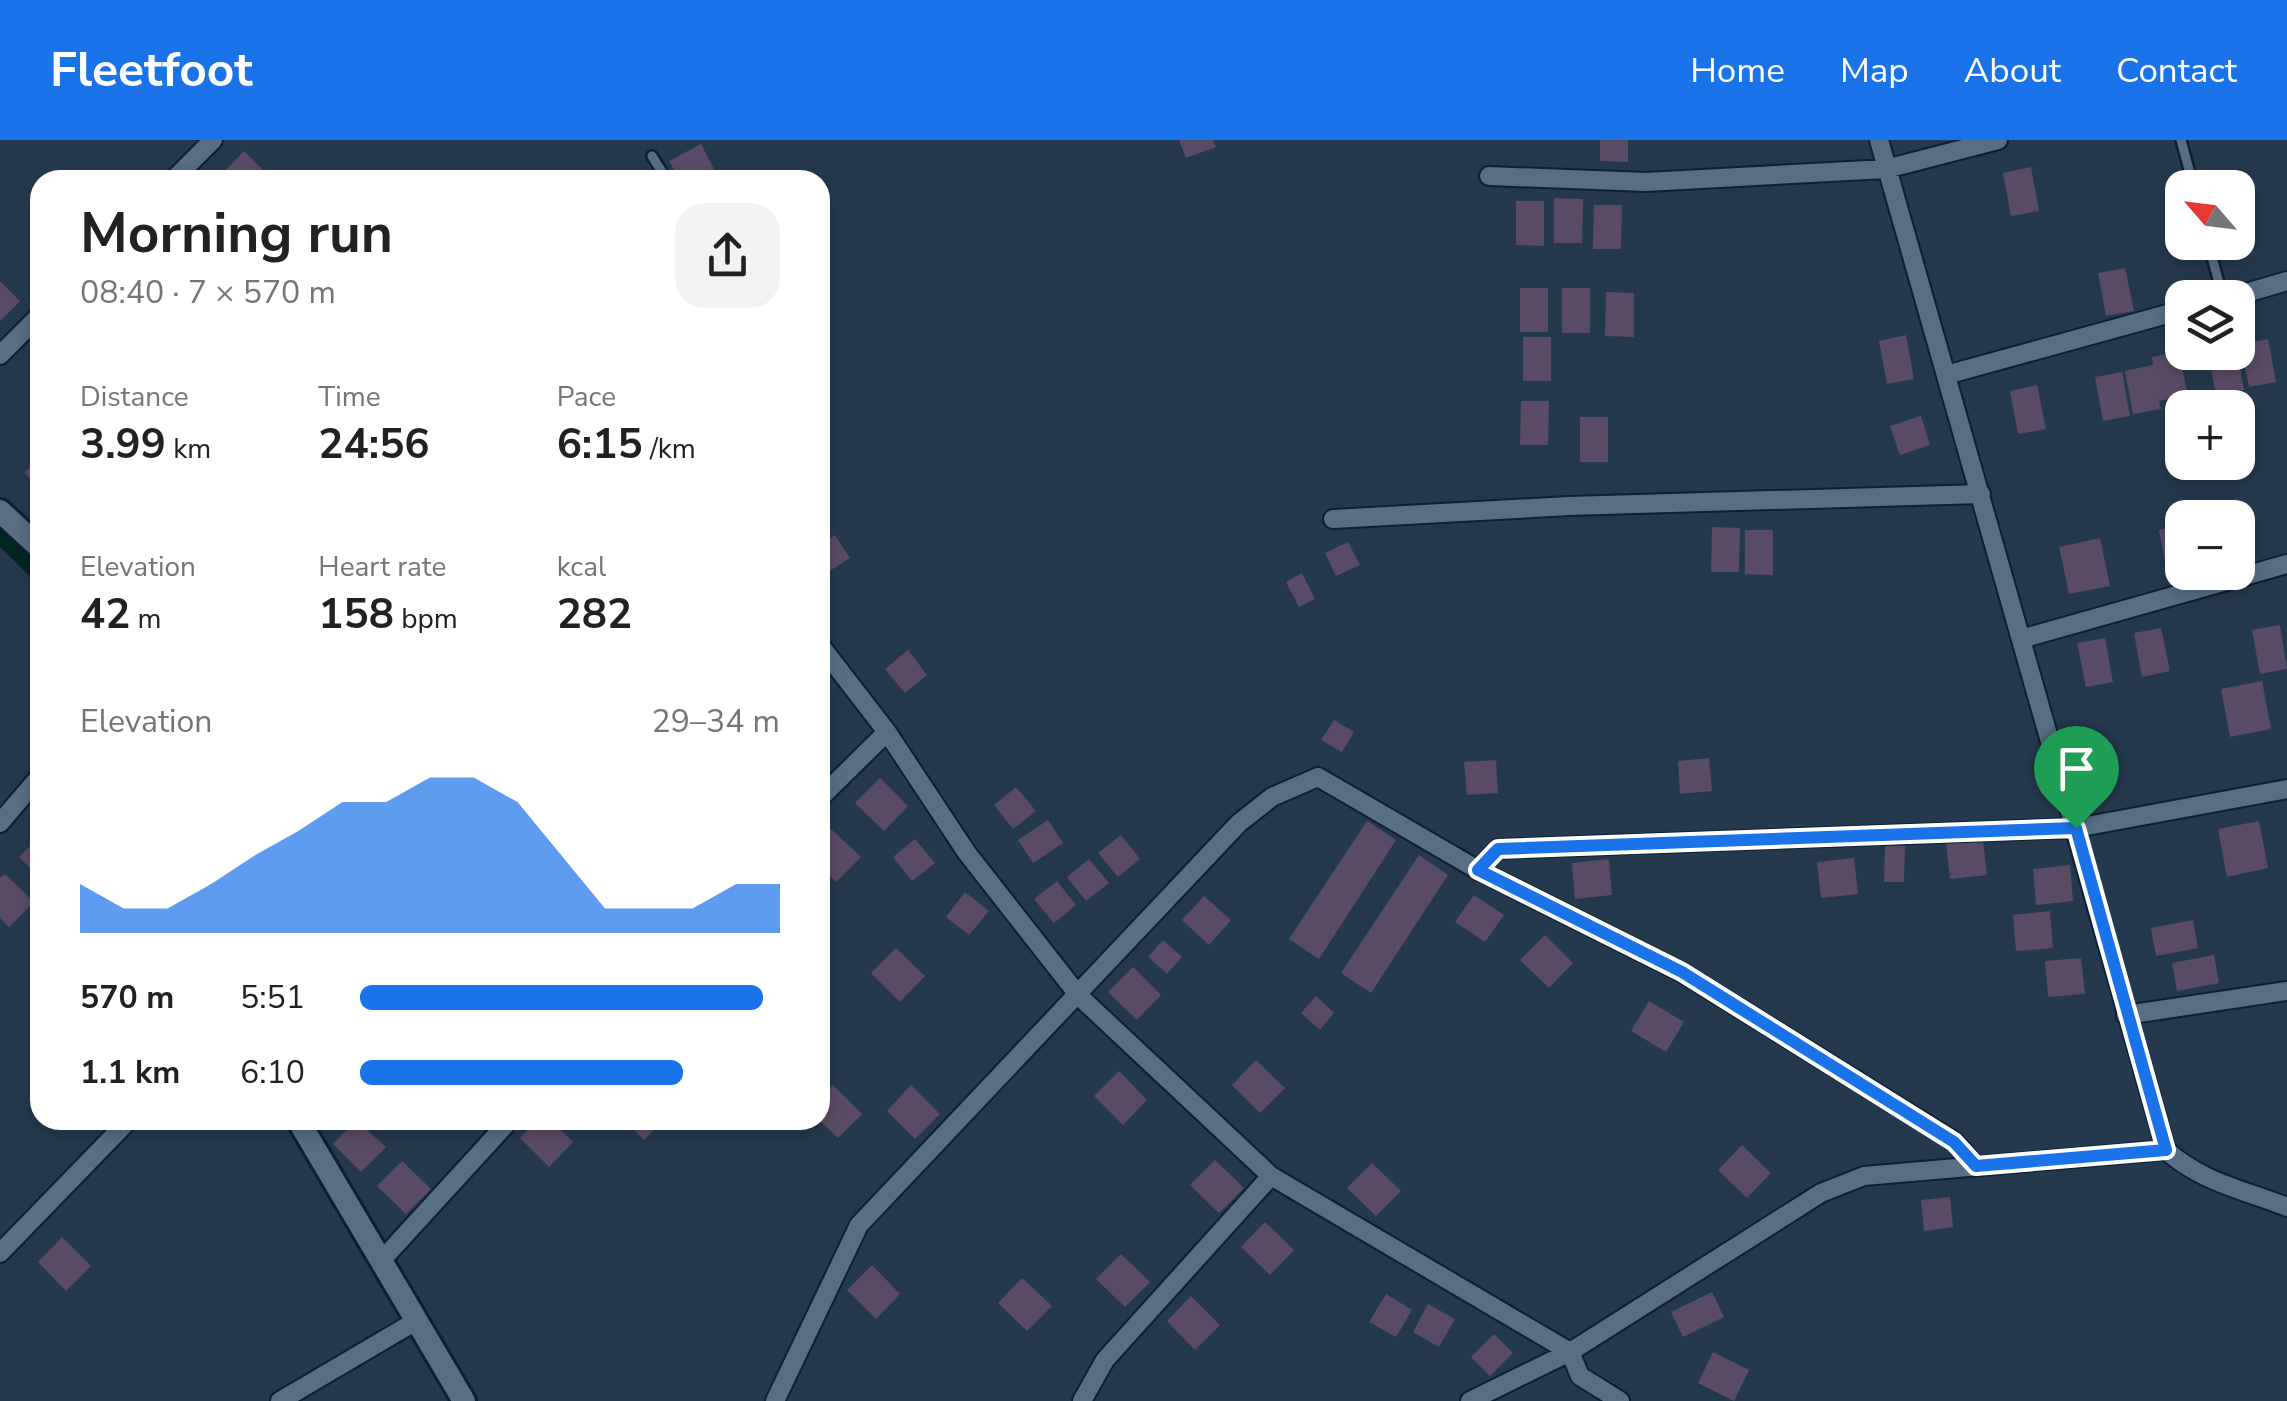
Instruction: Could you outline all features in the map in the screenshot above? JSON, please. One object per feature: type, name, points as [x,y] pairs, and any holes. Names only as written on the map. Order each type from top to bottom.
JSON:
[{"type":"street","points":[[183,170],[212,140]]},
{"type":"street","points":[[1878,140],[2166,1150],[2184,1167],[2212,1181],[2287,1207]]},
{"type":"street","points":[[1490,176],[1646,182],[1886,168],[1998,140]]},
{"type":"street","points":[[2255,290],[2287,282]]},
{"type":"street","points":[[1946,375],[2165,315]]},
{"type":"street","points":[[0,355],[30,325]]},
{"type":"street","points":[[1333,519],[1569,506],[1981,494]]},
{"type":"street","points":[[0,511],[30,539]]},
{"type":"street","points":[[2021,639],[2287,564]]},
{"type":"street","points":[[830,657],[887,732],[967,853],[1079,996],[1271,1176],[1570,1352],[1580,1376],[1620,1401]]},
{"type":"street","points":[[830,788],[887,732]]},
{"type":"street","points":[[775,1401],[859,1225],[1240,823],[1272,797],[1318,778],[1478,870],[1682,972],[1954,1142],[1976,1166]]},
{"type":"street","points":[[0,822],[30,788]]},
{"type":"street","points":[[1478,870],[1498,849],[2076,828],[2287,789]]},
{"type":"street","points":[[2126,1015],[2287,991]]},
{"type":"street","points":[[0,1254],[119,1130]]},
{"type":"street","points":[[304,1130],[464,1401]]},
{"type":"street","points":[[381,1260],[501,1130]]},
{"type":"street","points":[[1470,1401],[1570,1352],[1821,1193],[1864,1176],[2166,1150]]},
{"type":"street","points":[[1082,1401],[1104,1360],[1271,1176]]},
{"type":"street","points":[[280,1401],[416,1321]]},
{"type":"lane","points":[[2181,140],[2189,170]]},
{"type":"lane","points":[[652,156],[661,170]]},
{"type":"building","points":[[1179,140],[1213,140],[1216,147],[1186,158]]},
{"type":"building","points":[[1600,140],[1628,140],[1628,162],[1600,161]]},
{"type":"building","points":[[701,144],[714,169],[674,170],[669,161]]},
{"type":"building","points":[[244,151],[263,170],[226,170]]},
{"type":"building","points":[[2031,167],[2039,211],[2011,216],[2003,173]]},
{"type":"building","points":[[1554,198],[1583,199],[1582,243],[1554,243]]},
{"type":"building","points":[[1516,201],[1544,201],[1544,246],[1516,245]]},
{"type":"building","points":[[1594,205],[1622,205],[1621,249],[1593,249]]},
{"type":"building","points":[[2125,268],[2134,311],[2106,316],[2098,273]]},
{"type":"building","points":[[0,281],[20,301],[0,321]]},
{"type":"building","points":[[1520,288],[1548,288],[1548,332],[1520,332]]},
{"type":"building","points":[[1562,288],[1590,288],[1590,333],[1562,333]]},
{"type":"building","points":[[1606,292],[1634,293],[1634,337],[1605,336]]},
{"type":"building","points":[[1906,335],[1914,379],[1887,384],[1879,341]]},
{"type":"building","points":[[1523,337],[1551,337],[1551,381],[1523,381]]},
{"type":"building","points":[[2268,339],[2276,382],[2249,387],[2245,370],[2255,370],[2255,341]]},
{"type":"building","points":[[2165,355],[2165,370],[2183,370],[2187,390],[2165,390],[2165,400],[2159,401],[2161,409],[2133,414],[2125,371],[2153,365],[2152,357]]},
{"type":"building","points":[[2211,370],[2240,370],[2244,390],[2215,390]]},
{"type":"building","points":[[2122,372],[2130,416],[2103,421],[2095,377]]},
{"type":"building","points":[[2037,385],[2046,429],[2018,434],[2010,391]]},
{"type":"building","points":[[1521,401],[1549,401],[1548,445],[1520,445]]},
{"type":"building","points":[[1921,416],[1930,445],[1900,455],[1890,426]]},
{"type":"building","points":[[1580,417],[1608,417],[1608,462],[1580,462]]},
{"type":"building","points":[[1712,527],[1740,528],[1739,572],[1711,572]]},
{"type":"building","points":[[2165,529],[2165,563],[2159,530]]},
{"type":"building","points":[[1745,530],[1773,530],[1773,575],[1745,574]]},
{"type":"building","points":[[835,535],[850,558],[830,571],[830,538]]},
{"type":"building","points":[[2100,538],[2110,586],[2069,594],[2059,547]]},
{"type":"building","points":[[1348,542],[1360,565],[1336,576],[1325,553]]},
{"type":"building","points":[[1302,573],[1315,599],[1299,607],[1286,582]]},
{"type":"building","points":[[2280,625],[2287,669],[2260,674],[2252,630]]},
{"type":"building","points":[[2161,628],[2170,671],[2142,677],[2134,633]]},
{"type":"building","points":[[2105,638],[2113,682],[2086,687],[2077,643]]},
{"type":"building","points":[[908,650],[927,675],[905,693],[885,669]]},
{"type":"building","points":[[2262,681],[2271,729],[2230,737],[2221,689]]},
{"type":"building","points":[[1334,720],[1354,732],[1342,752],[1321,740]]},
{"type":"building","points":[[1709,758],[1712,791],[1680,794],[1678,761]]},
{"type":"building","points":[[1496,760],[1498,793],[1467,795],[1464,762]]},
{"type":"building","points":[[880,778],[908,806],[884,831],[855,803]]},
{"type":"building","points":[[1016,787],[1036,811],[1013,829],[994,805]]},
{"type":"building","points":[[1048,820],[1063,843],[1033,863],[1018,840]]},
{"type":"building","points":[[1367,821],[1396,840],[1319,959],[1289,939]]},
{"type":"building","points":[[2259,821],[2268,868],[2227,877],[2218,829]]},
{"type":"building","points":[[830,830],[861,857],[836,882],[830,876]]},
{"type":"building","points":[[1121,835],[1140,859],[1118,877],[1098,853]]},
{"type":"building","points":[[915,839],[935,863],[912,881],[893,857]]},
{"type":"building","points":[[1983,840],[1987,875],[1950,879],[1946,843]]},
{"type":"building","points":[[30,846],[30,868],[19,857]]},
{"type":"building","points":[[1885,846],[1905,846],[1904,882],[1884,882]]},
{"type":"building","points":[[1419,855],[1448,875],[1371,993],[1341,973]]},
{"type":"building","points":[[1854,858],[1858,894],[1821,898],[1817,862]]},
{"type":"building","points":[[1089,859],[1109,883],[1086,901],[1067,877]]},
{"type":"building","points":[[1609,859],[1612,895],[1575,899],[1572,863]]},
{"type":"building","points":[[2070,865],[2073,901],[2036,905],[2033,869]]},
{"type":"building","points":[[5,874],[30,898],[30,906],[9,927],[0,918],[0,878]]},
{"type":"building","points":[[1057,881],[1076,905],[1054,923],[1034,899]]},
{"type":"building","points":[[965,892],[989,911],[969,935],[946,917]]},
{"type":"building","points":[[1474,895],[1504,915],[1485,942],[1455,922]]},
{"type":"building","points":[[1204,896],[1231,920],[1209,945],[1182,920]]},
{"type":"building","points":[[2050,911],[2053,948],[2016,951],[2013,915]]},
{"type":"building","points":[[2193,920],[2198,948],[2156,956],[2151,928]]},
{"type":"building","points":[[1545,935],[1573,963],[1549,988],[1520,960]]},
{"type":"building","points":[[1163,940],[1182,957],[1167,974],[1148,957]]},
{"type":"building","points":[[896,948],[925,976],[900,1002],[871,973]]},
{"type":"building","points":[[2214,955],[2219,983],[2177,991],[2172,963]]},
{"type":"building","points":[[2081,958],[2085,994],[2048,997],[2045,961]]},
{"type":"building","points":[[1133,967],[1161,995],[1137,1020],[1108,992]]},
{"type":"building","points":[[1316,996],[1334,1013],[1320,1030],[1301,1013]]},
{"type":"building","points":[[1649,1001],[1684,1022],[1666,1052],[1631,1031]]},
{"type":"building","points":[[1256,1060],[1285,1088],[1260,1113],[1232,1085]]},
{"type":"building","points":[[1119,1071],[1147,1100],[1123,1125],[1094,1096]]},
{"type":"building","points":[[833,1085],[862,1114],[838,1138],[830,1130]]},
{"type":"building","points":[[911,1085],[940,1114],[915,1139],[887,1111]]},
{"type":"building","points":[[346,1130],[367,1130],[386,1147],[361,1172],[333,1144]]},
{"type":"building","points":[[528,1130],[561,1130],[573,1142],[549,1167],[520,1138]]},
{"type":"building","points":[[634,1130],[654,1130],[644,1140]]},
{"type":"building","points":[[1742,1145],[1771,1173],[1747,1198],[1718,1170]]},
{"type":"building","points":[[1215,1160],[1244,1188],[1219,1213],[1190,1185]]},
{"type":"building","points":[[402,1161],[431,1189],[406,1214],[377,1186]]},
{"type":"building","points":[[1372,1163],[1401,1191],[1376,1216],[1347,1188]]},
{"type":"building","points":[[1950,1197],[1953,1227],[1924,1231],[1921,1200]]},
{"type":"building","points":[[1265,1222],[1294,1250],[1270,1275],[1241,1247]]},
{"type":"building","points":[[62,1237],[91,1266],[66,1291],[38,1262]]},
{"type":"building","points":[[1121,1254],[1150,1282],[1125,1307],[1096,1279]]},
{"type":"building","points":[[872,1265],[900,1294],[876,1319],[847,1290]]},
{"type":"building","points":[[1022,1278],[1052,1306],[1027,1331],[998,1303]]},
{"type":"building","points":[[1712,1292],[1724,1317],[1683,1337],[1671,1312]]},
{"type":"building","points":[[1386,1294],[1412,1310],[1396,1337],[1369,1322]]},
{"type":"building","points":[[1191,1296],[1220,1325],[1195,1350],[1167,1321]]},
{"type":"building","points":[[1428,1304],[1455,1319],[1439,1347],[1413,1332]]},
{"type":"building","points":[[1494,1334],[1513,1353],[1490,1376],[1471,1357]]},
{"type":"building","points":[[1713,1352],[1749,1370],[1734,1401],[1698,1383]]},
{"type":"waterway","points":[[0,533],[30,562]]},
{"type":"route","points":[[2076,828],[2166,1150],[1976,1166],[1954,1142],[1682,972],[1478,870],[1498,849],[2076,828]]}]
